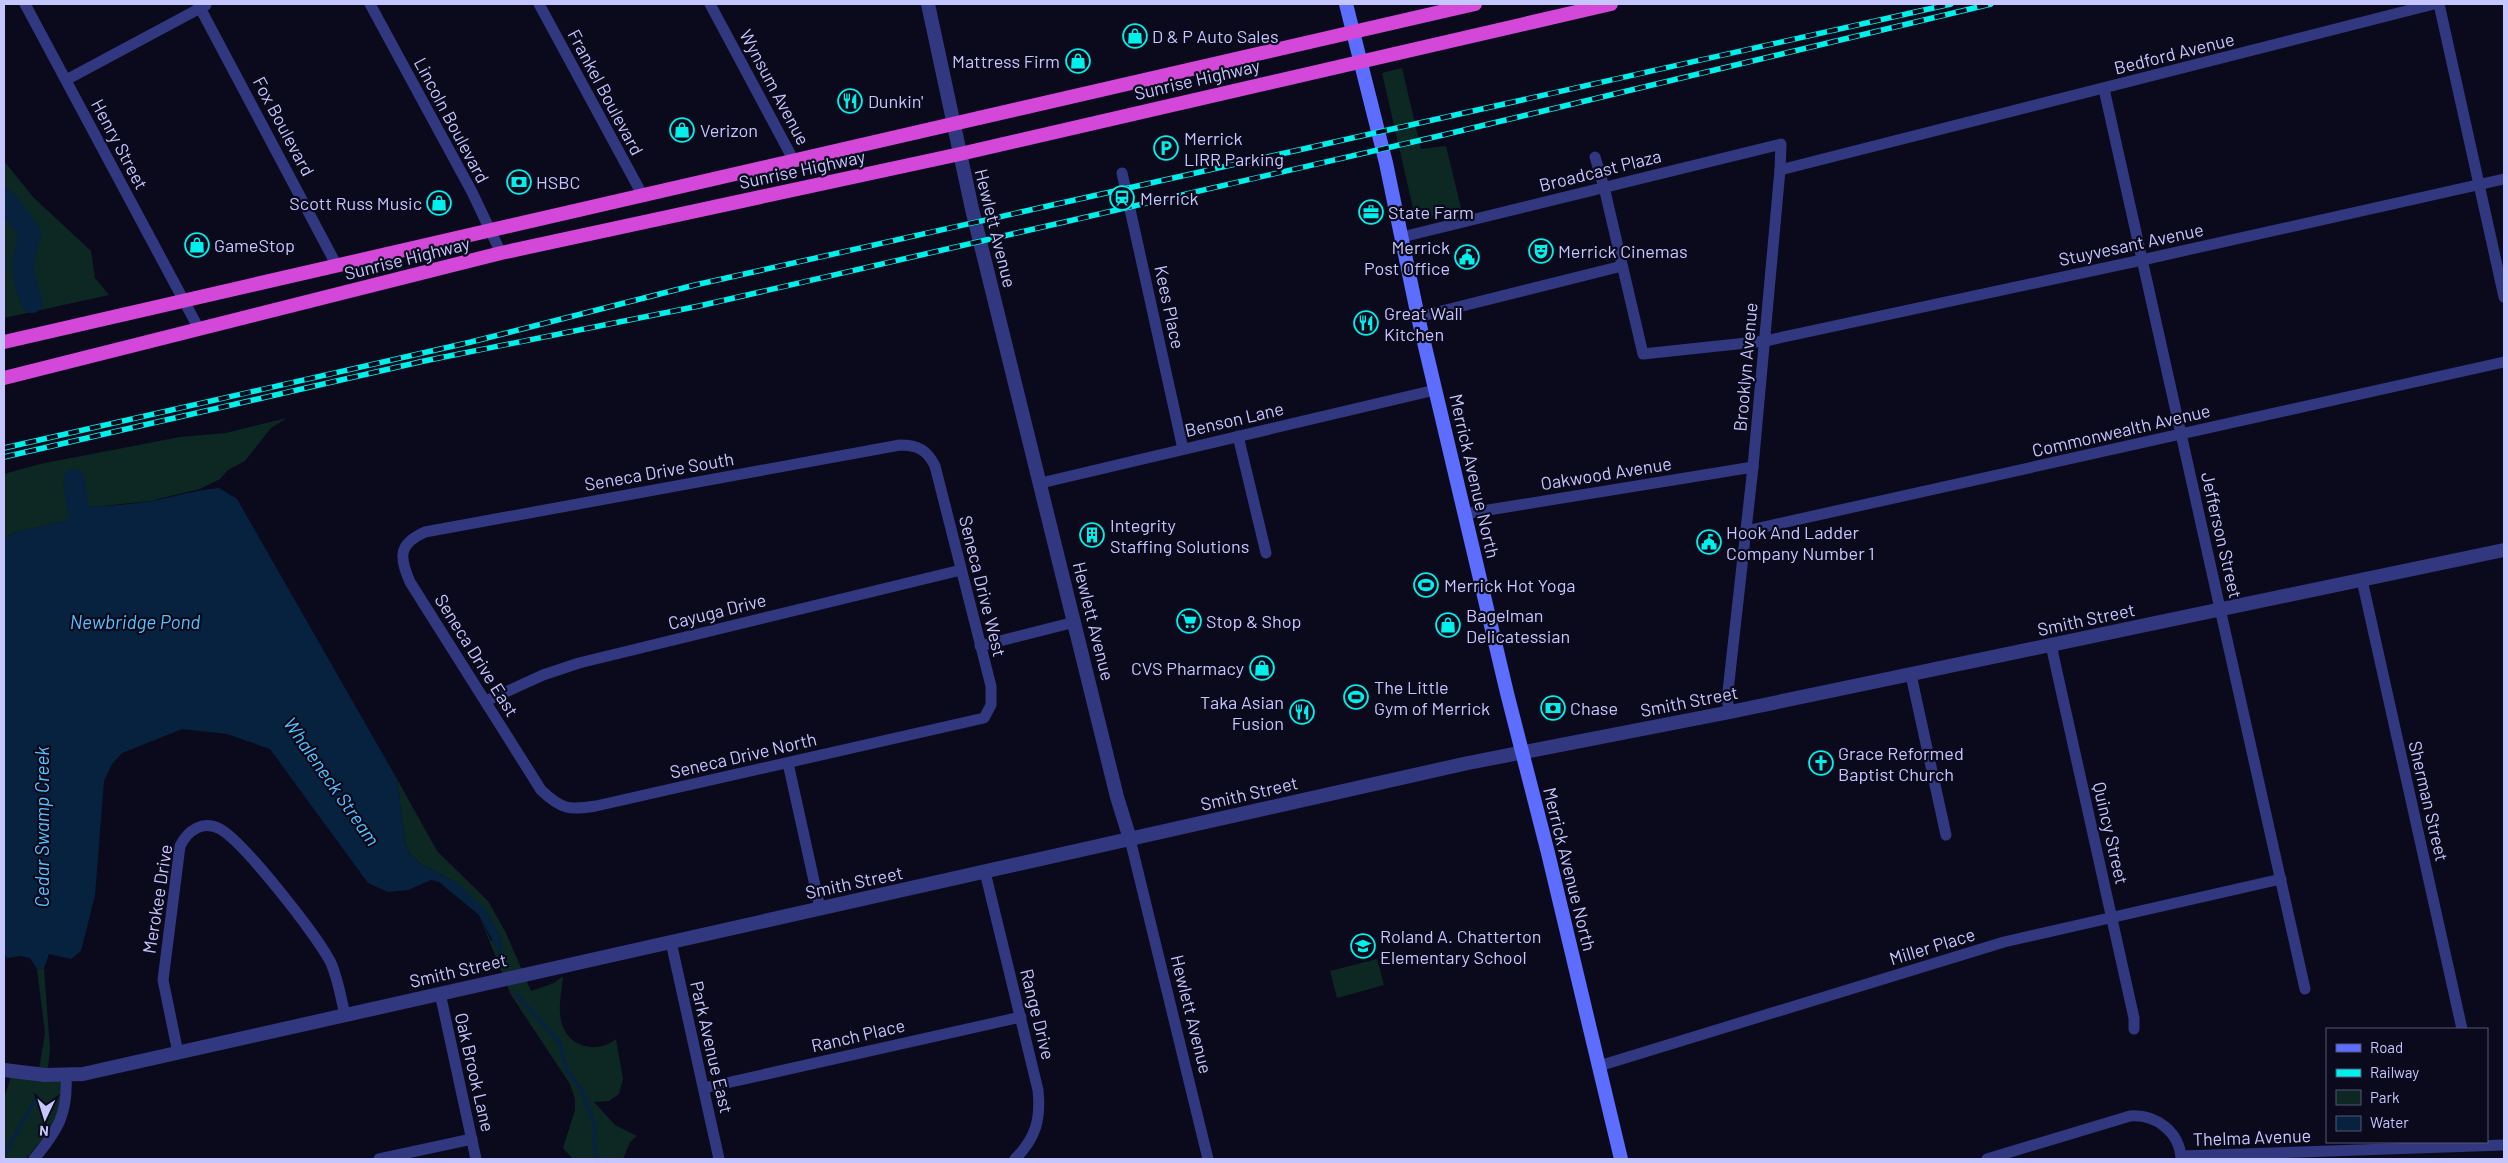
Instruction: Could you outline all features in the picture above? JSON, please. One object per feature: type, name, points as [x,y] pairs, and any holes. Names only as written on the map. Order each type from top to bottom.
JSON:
[{"type":"highway","name":"Sunrise Highway","points":[[4,342],[1475,4]]},
{"type":"highway","name":"Sunrise Highway","points":[[4,378],[501,253],[960,154],[1611,4]]},
{"type":"main road","name":"Merrick Avenue North","points":[[1346,4],[1402,237],[1418,317],[1464,514],[1621,1159]]},
{"type":"street","name":"Henry Street","points":[[25,4],[199,330]]},
{"type":"street","name":"Lincoln Boulevard","points":[[370,4],[491,230],[501,253]]},
{"type":"street","name":"Frankel Boulevard","points":[[540,4],[643,196]]},
{"type":"street","name":"Wynsum Avenue","points":[[710,4],[794,161]]},
{"type":"street","name":"Hewlett Avenue","points":[[928,4],[960,154],[1208,1159]]},
{"type":"street","name":"Bedford Avenue","points":[[1780,170],[2434,4]]},
{"type":"street","points":[[2439,4],[2504,297]]},
{"type":"street","points":[[66,80],[202,5]]},
{"type":"street","name":"Fox Boulevard","points":[[202,5],[337,266]]},
{"type":"street","name":"Jefferson Street","points":[[2104,89],[2305,988]]},
{"type":"street","name":"Broadcast Plaza","points":[[1402,237],[1780,144],[1780,170]]},
{"type":"street","points":[[1418,317],[1622,266],[1604,187],[1595,158]]},
{"type":"street","name":"Brooklyn Avenue","points":[[1730,712],[1727,700],[1753,467],[1780,170]]},
{"type":"street","name":"Kees Place","points":[[1122,173],[1183,449]]},
{"type":"street","name":"Stuyvesant Avenue","points":[[1622,266],[1643,354],[1735,346],[2142,260],[2504,179]]},
{"type":"street","name":"Commonwealth Avenue","points":[[1746,531],[2504,362]]},
{"type":"street","name":"Benson Lane","points":[[1041,483],[1435,390]]},
{"type":"street","points":[[1238,436],[1266,553]]},
{"type":"street","name":"Seneca Drive South","points":[[414,537],[425,532],[900,445],[912,445]]},
{"type":"street","name":"Seneca Drive West","points":[[912,445],[928,452],[935,466],[991,686],[991,706],[984,718],[958,724]]},
{"type":"street","name":"Oakwood Avenue","points":[[1464,514],[1753,467]]},
{"type":"street","name":"Seneca Drive East","points":[[414,537],[406,545],[401,563],[407,576],[541,790]]},
{"type":"street","name":"Smith Street","points":[[4,1070],[66,1076],[178,1053],[1468,762],[1730,712],[2362,580],[2504,554]]},
{"type":"street","name":"Cayuga Drive","points":[[486,701],[543,675],[579,663],[960,570]]},
{"type":"street","name":"Sherman Street","points":[[2362,580],[2462,1028]]},
{"type":"street","points":[[980,646],[1075,622]]},
{"type":"street","name":"Quincy Street","points":[[2051,645],[2112,916],[2134,1018],[2134,1029]]},
{"type":"street","points":[[1911,675],[1946,835]]},
{"type":"street","name":"Seneca Drive North","points":[[541,790],[555,804],[575,809],[958,724]]},
{"type":"street","points":[[788,763],[820,908]]},
{"type":"street","name":"Merokee Drive","points":[[178,1053],[163,980],[180,846],[191,830],[200,826],[220,829],[237,841],[311,932],[331,964],[345,1015]]},
{"type":"street","name":"Range Drive","points":[[985,872],[1038,1090],[1040,1111],[1035,1132],[1024,1150],[1015,1159]]},
{"type":"street","name":"Miller Place","points":[[1599,1066],[2004,942],[2281,879]]},
{"type":"street","name":"Park Avenue East","points":[[671,942],[719,1159]]},
{"type":"street","name":"Oak Brook Lane","points":[[440,993],[476,1159]]},
{"type":"street","name":"Ranch Place","points":[[704,1088],[1020,1017]]},
{"type":"street","points":[[34,1159],[60,1124],[66,1100],[66,1076]]},
{"type":"street","points":[[1987,1159],[2130,1116],[2142,1115],[2153,1117],[2169,1129],[2181,1158]]},
{"type":"street","points":[[379,1159],[472,1139]]},
{"type":"street","name":"Thelma Avenue","points":[[2488,1140],[2504,1145]]},
{"type":"street","name":"Thelma Avenue","points":[[2181,1158],[2328,1156],[2458,1143]]},
{"type":"green space","points":[[1402,68],[1421,149],[1446,146],[1461,208],[1416,221],[1382,73]]},
{"type":"green space","points":[[4,161],[33,197],[91,251],[95,278],[109,295],[4,318]]},
{"type":"green space","points":[[287,418],[271,428],[245,461],[228,470],[220,479],[200,489],[150,501],[94,507],[78,506],[76,508],[78,518],[13,533],[4,541],[4,474],[40,464],[180,437],[226,433]]},
{"type":"green space","points":[[397,779],[437,851],[488,901],[506,933],[531,991],[554,983],[563,976],[560,1006],[561,1018],[562,1024],[571,1039],[585,1046],[593,1047],[609,1044],[616,1039],[623,1079],[619,1094],[609,1101],[594,1102],[615,1125],[637,1136],[630,1142],[623,1159],[573,1159],[563,1148],[575,1110],[575,1099],[570,1084],[511,995],[479,915],[491,941],[501,938],[457,883],[421,864],[410,854],[405,843]]},
{"type":"green space","points":[[1377,959],[1384,985],[1337,998],[1330,971]]},
{"type":"green space","points":[[44,968],[50,1050],[47,1076],[64,1077],[56,1123],[26,1159],[4,1159],[4,1099],[12,1073],[38,1076],[45,1033],[37,969]]},
{"type":"water","name":"Newbridge Pond","points":[[219,488],[237,499],[397,779],[405,843],[410,854],[421,864],[457,883],[488,912],[501,938],[506,966],[479,915],[439,882],[431,880],[408,890],[388,892],[368,883],[270,749],[227,734],[182,729],[122,753],[112,764],[104,781],[95,895],[81,951],[71,959],[49,954],[44,968],[37,969],[30,958],[21,956],[7,958],[4,954],[4,541],[13,533],[77,518],[76,508],[78,506],[133,504]]},
{"type":"waterway","name":"Cedar Swamp Creek","points":[[4,199],[30,234],[23,268],[25,283],[32,302]]},
{"type":"waterway","name":"Cedar Swamp Creek","points":[[74,480],[81,531]]},
{"type":"waterway","name":"Whaleneck Stream","points":[[517,995],[560,1043],[566,1069],[582,1091],[595,1126],[594,1139],[597,1159]]},
{"type":"waterway","name":"Cedar Swamp Creek","points":[[4,1156],[34,1101]]},
{"type":"railway","points":[[4,448],[471,342],[695,285],[1951,4]]},
{"type":"railway","points":[[4,457],[424,361],[699,306],[1443,135],[1991,4]]},
{"type":"place","name":"D & P Auto Sales","points":[[1135,36]]},
{"type":"place","name":"Mattress Firm","points":[[1078,61]]},
{"type":"place","name":"Dunkin'","points":[[850,101]]},
{"type":"place","name":"Verizon","points":[[682,130]]},
{"type":"place","name":"Merrick LIRR Parking","points":[[1166,148]]},
{"type":"place","name":"HSBC","points":[[519,182]]},
{"type":"place","name":"Merrick","points":[[1122,198]]},
{"type":"place","name":"Scott Russ Music","points":[[439,203]]},
{"type":"place","name":"State Farm","points":[[1371,212]]},
{"type":"place","name":"GameStop","points":[[197,245]]},
{"type":"place","name":"Merrick Cinemas","points":[[1541,251]]},
{"type":"place","name":"Merrick Post Office","points":[[1467,257]]},
{"type":"place","name":"Great Wall Kitchen","points":[[1366,323]]},
{"type":"place","name":"Integrity Staffing Solutions","points":[[1092,535]]},
{"type":"place","name":"Hook And Ladder Company Number 1","points":[[1709,542]]},
{"type":"place","name":"Merrick Hot Yoga","points":[[1426,585]]},
{"type":"place","name":"Stop & Shop","points":[[1189,621]]},
{"type":"place","name":"Bagelman Delicatessian","points":[[1448,625]]},
{"type":"place","name":"CVS Pharmacy","points":[[1262,668]]},
{"type":"place","name":"The Little Gym of Merrick","points":[[1356,697]]},
{"type":"place","name":"Chase","points":[[1553,708]]},
{"type":"place","name":"Taka Asian Fusion","points":[[1302,712]]},
{"type":"place","name":"Grace Reformed Baptist Church","points":[[1821,763]]},
{"type":"place","name":"Roland A. Chatterton Elementary School","points":[[1363,946]]}]
